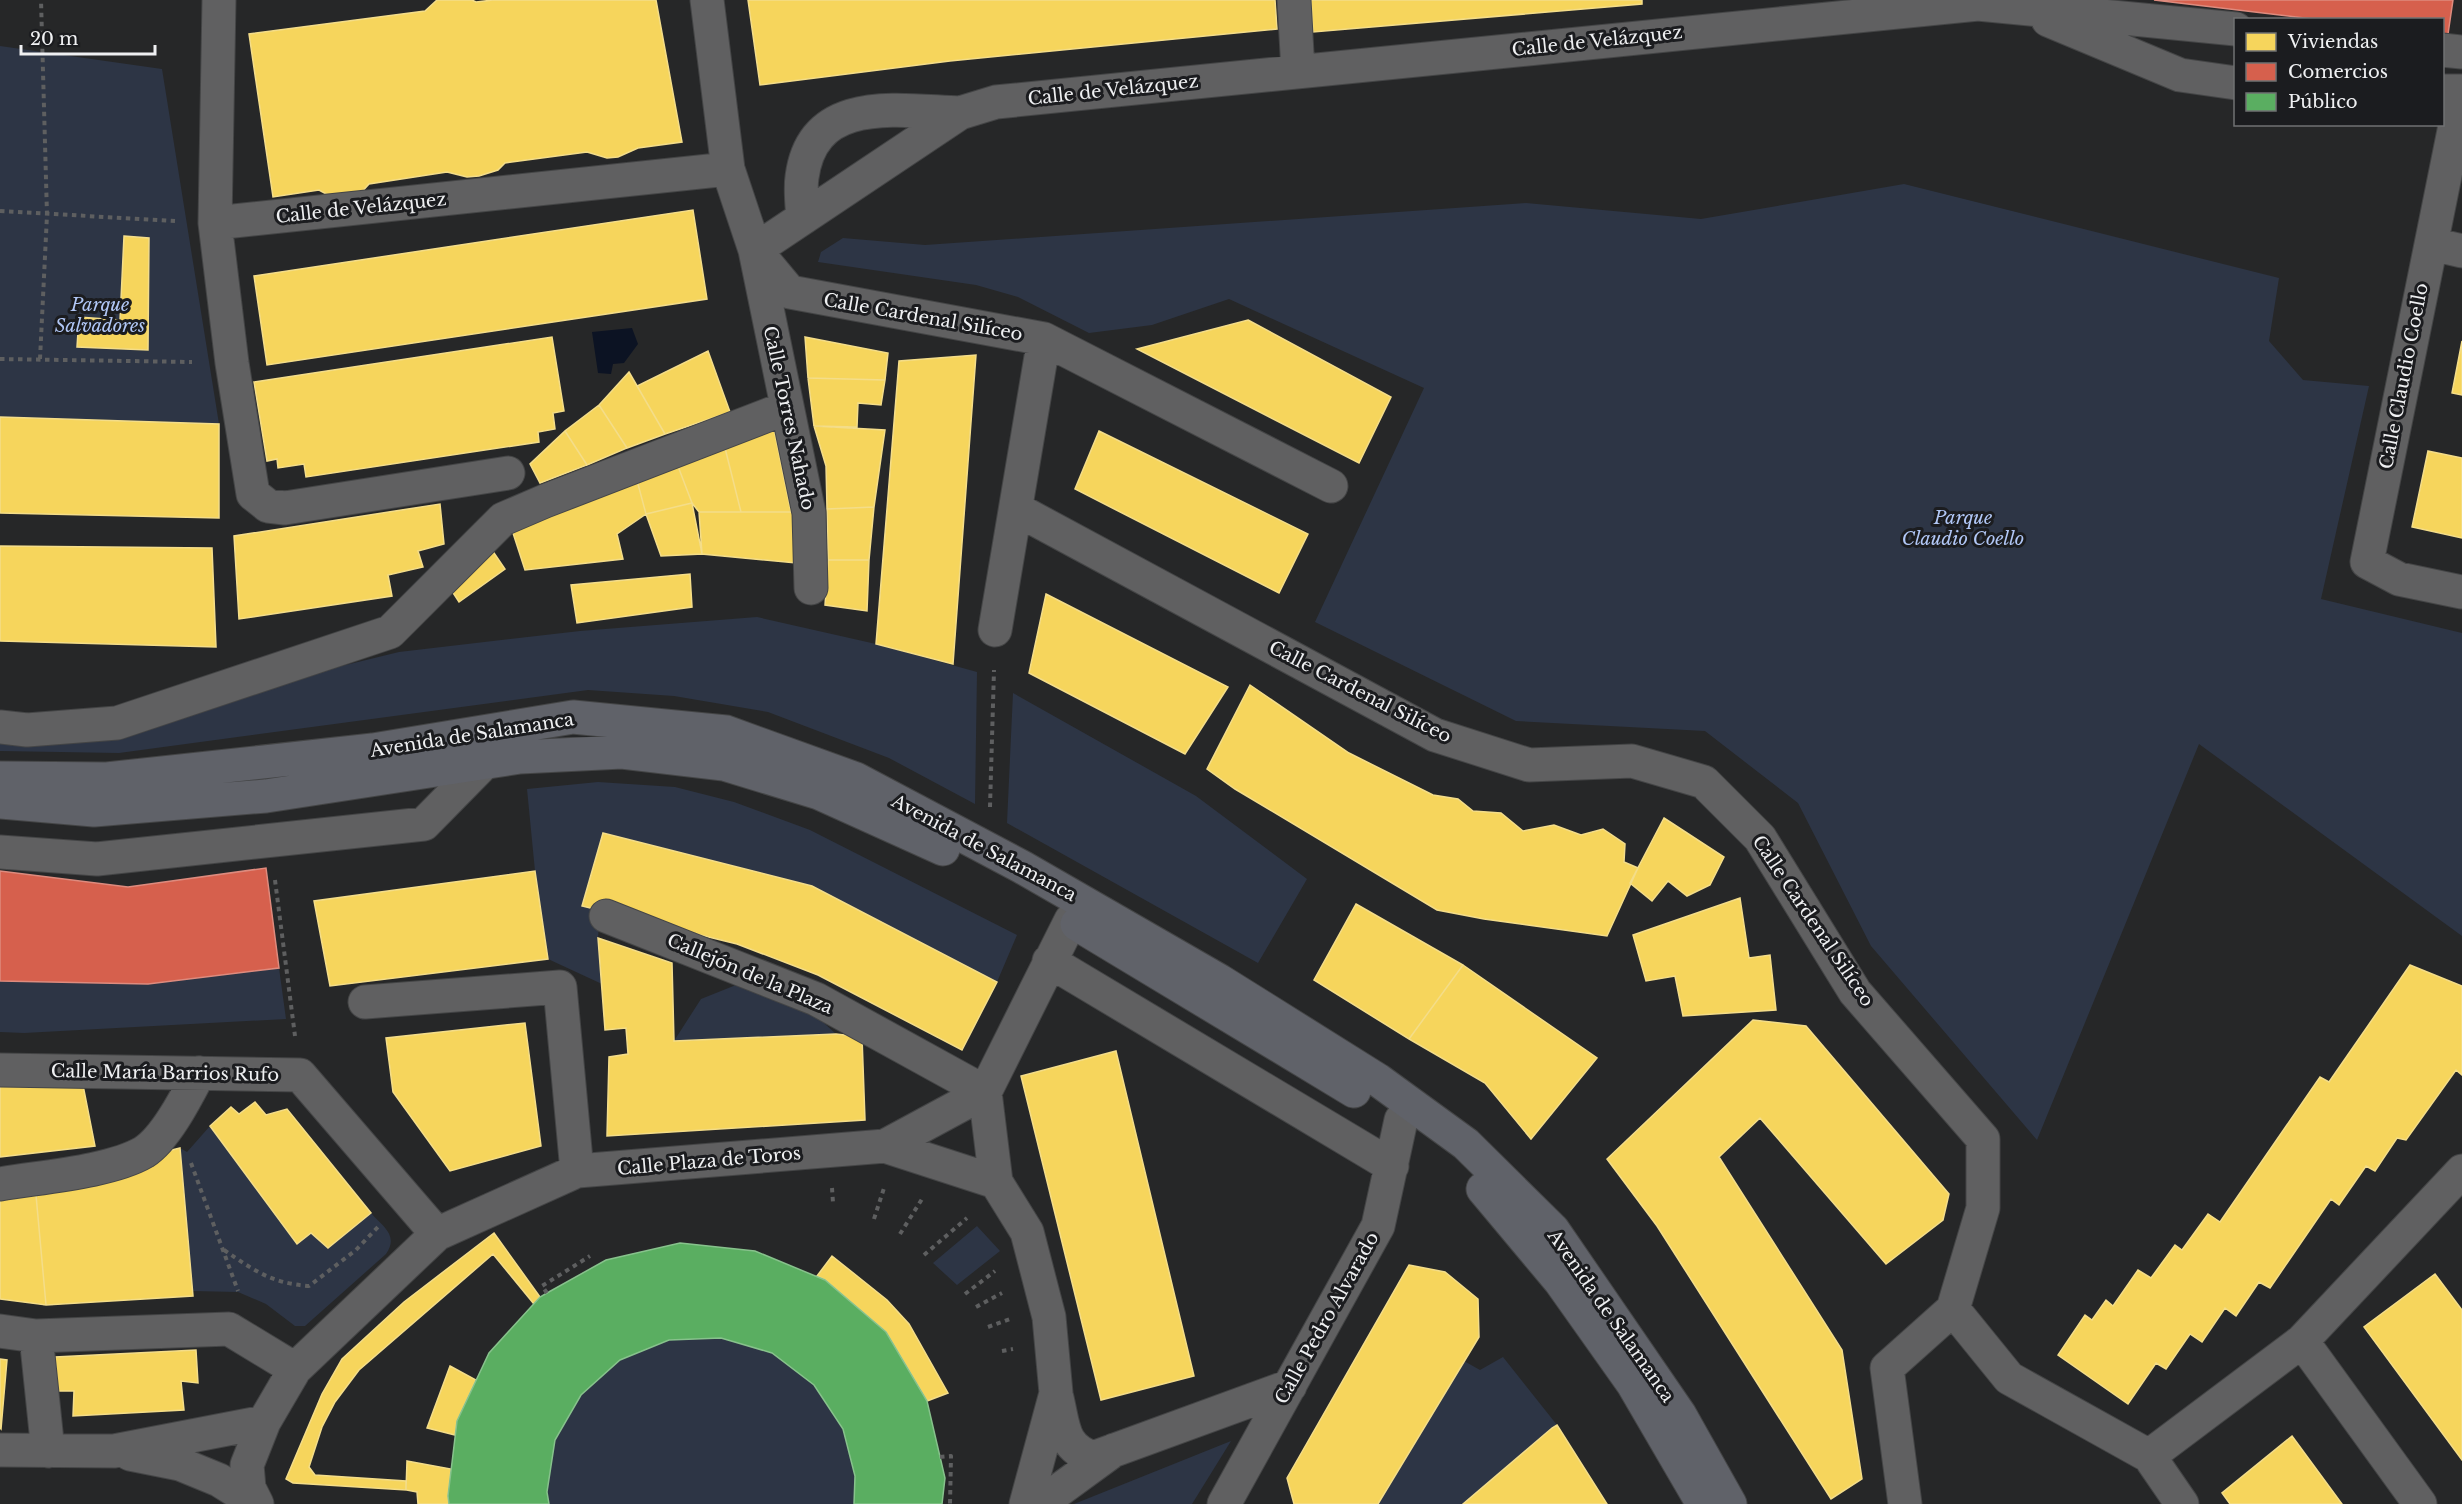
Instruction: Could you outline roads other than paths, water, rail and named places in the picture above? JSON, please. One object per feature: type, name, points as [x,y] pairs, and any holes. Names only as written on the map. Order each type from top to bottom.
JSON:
[{"type":"main road","name":"Avenida de Salamanca","points":[[0,778],[107,780],[373,750],[573,717],[726,732],[856,779],[1022,867],[1220,981],[1378,1080],[1466,1144],[1552,1230],[1680,1415],[1730,1504]]},
{"type":"main road","name":"Avenida de Salamanca","points":[[0,802],[94,810],[266,796],[520,757],[622,752],[724,764],[819,793],[933,843],[997,875],[1401,1120],[1489,1193],[1560,1281],[1633,1384],[1703,1504]]},
{"type":"street","points":[[219,0],[215,223],[232,363],[253,494],[268,506],[285,508],[508,473]]},
{"type":"street","name":"Calle Cardenal Silíceo","points":[[707,0],[728,170],[755,250],[790,292],[1044,339],[1331,486]]},
{"type":"street","points":[[1294,0],[1298,72]]},
{"type":"street","name":"Calle de Velázquez","points":[[755,250],[960,113],[996,102],[1978,4],[2234,29]]},
{"type":"street","points":[[2016,7],[2180,75],[2234,83]]},
{"type":"street","points":[[2444,50],[2462,52]]},
{"type":"street","points":[[2444,90],[2462,91]]},
{"type":"street","name":"Calle Claudio Coello","points":[[2462,91],[2447,247],[2367,562],[2399,579],[2462,592]]},
{"type":"street","name":"Calle de Velázquez","points":[[803,218],[802,177],[807,156],[810,146],[828,126],[851,114],[894,110],[960,113]]},
{"type":"street","name":"Calle de Velázquez","points":[[215,223],[728,170]]},
{"type":"street","name":"Calle Torres Nahado","points":[[755,250],[809,513],[811,588]]},
{"type":"street","points":[[996,630],[1044,339]]},
{"type":"street","points":[[0,727],[27,730],[117,723],[390,632],[503,519],[786,408]]},
{"type":"street","name":"Calle Cardenal Silíceo","points":[[1016,509],[1435,735],[1529,765],[1632,761],[1704,782],[1760,838],[1855,992],[1983,1139],[1983,1208],[1953,1309]]},
{"type":"street","points":[[0,852],[97,859],[424,824],[484,763]]},
{"type":"street","name":"Callejón de la Plaza","points":[[606,916],[816,999],[985,1092]]},
{"type":"street","points":[[1071,920],[985,1092],[996,1182],[1027,1232],[1049,1317],[1056,1393],[1067,1442],[1078,1453],[1094,1458],[1290,1386]]},
{"type":"street","points":[[1049,961],[1392,1166]]},
{"type":"street","points":[[365,1002],[560,987],[577,1171]]},
{"type":"street","name":"Calle María Barrios Rufo","points":[[0,1070],[300,1075],[437,1234]]},
{"type":"street","points":[[0,1184],[102,1167],[144,1151],[173,1120],[199,1073]]},
{"type":"street","points":[[885,1146],[985,1092]]},
{"type":"street","name":"Calle Pedro Alvarado","points":[[1224,1504],[1378,1227],[1401,1120]]},
{"type":"street","name":"Calle Plaza de Toros","points":[[257,1504],[249,1488],[246,1466],[264,1422],[295,1369],[437,1234],[577,1171],[885,1146],[996,1182]]},
{"type":"street","points":[[2148,1456],[2302,1341],[2462,1171]]},
{"type":"street","points":[[1905,1504],[1887,1368],[1953,1309],[2010,1378],[2148,1456],[2182,1504]]},
{"type":"street","points":[[0,1331],[36,1336],[229,1329],[295,1369]]},
{"type":"street","points":[[36,1336],[48,1451]]},
{"type":"street","points":[[2302,1341],[2420,1504]]},
{"type":"street","points":[[1026,1504],[1056,1393]]},
{"type":"street","points":[[0,1450],[114,1451],[264,1422]]},
{"type":"street","points":[[1040,1504],[1116,1449]]},
{"type":"street","points":[[114,1451],[180,1464],[219,1480],[257,1504]]},
{"type":"park label","name":"Parque Salvadores","points":[[100,315]]},
{"type":"park label","name":"Parque Claudio Coello","points":[[1963,528]]}]
